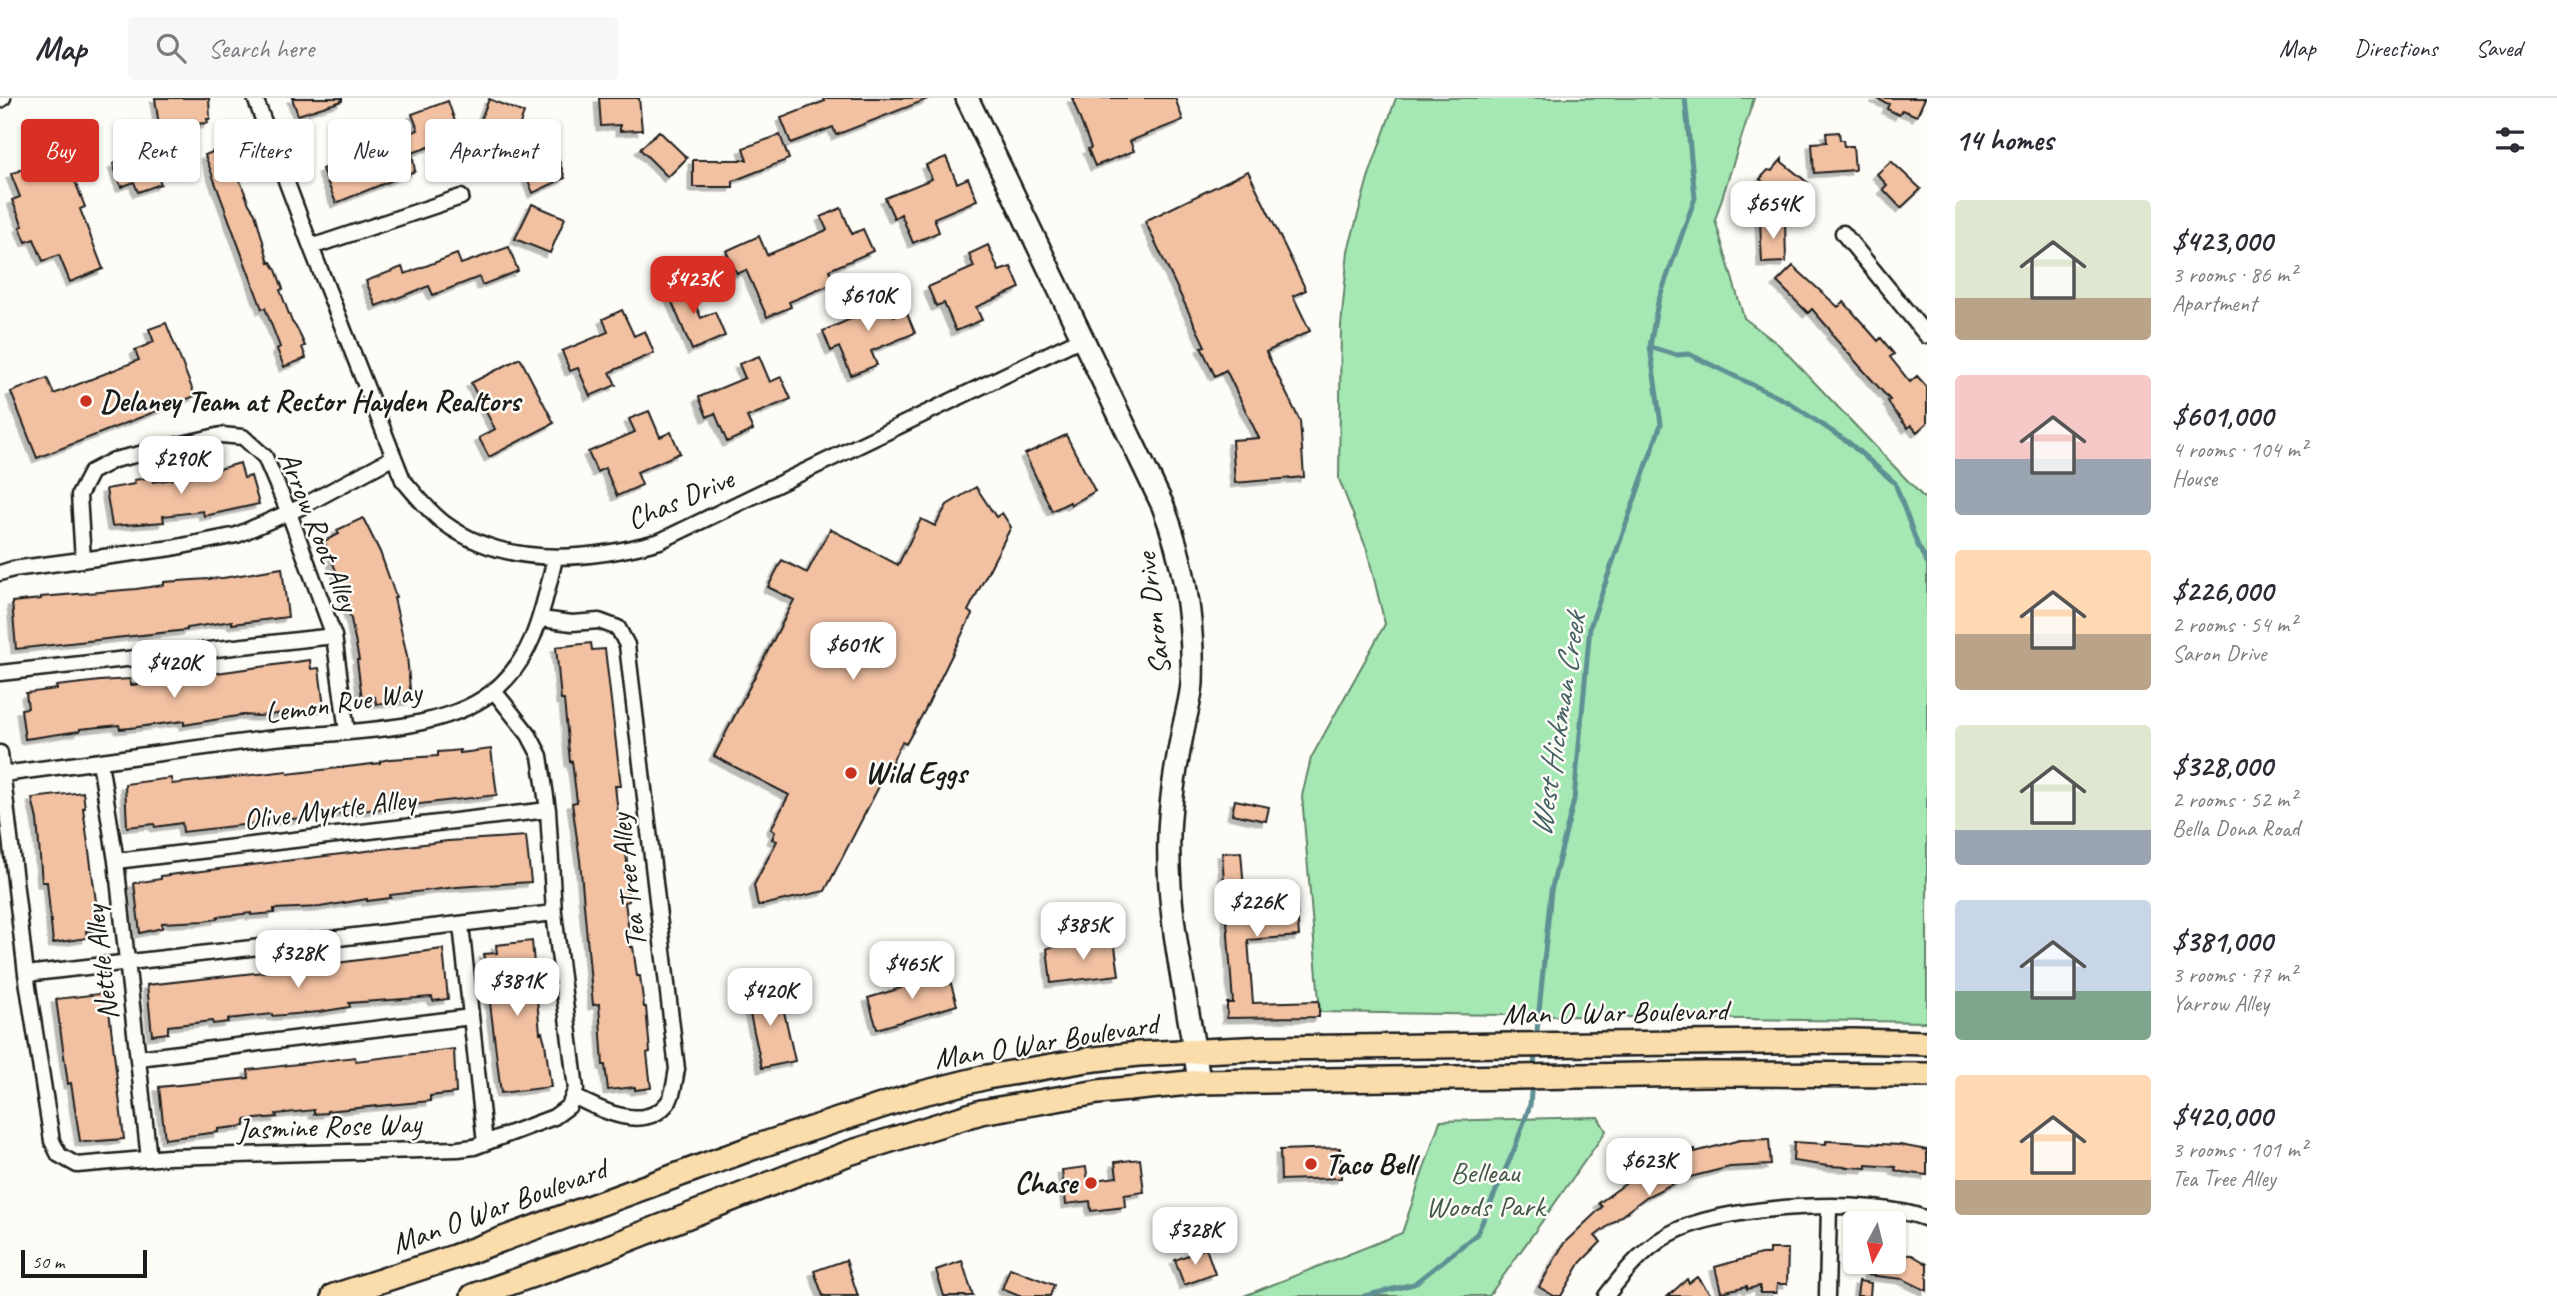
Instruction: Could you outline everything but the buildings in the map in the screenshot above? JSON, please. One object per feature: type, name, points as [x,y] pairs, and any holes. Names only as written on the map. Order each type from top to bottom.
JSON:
[{"type":"main road","name":"Man O War Boulevard","points":[[334,1296],[454,1258],[749,1149],[915,1095],[988,1077],[1087,1060],[1195,1050],[1854,1041],[1927,1043]]},
{"type":"main road","name":"Man O War Boulevard","points":[[473,1296],[581,1258],[828,1161],[937,1124],[1040,1101],[1098,1092],[1199,1082],[1871,1073],[1927,1075]]},
{"type":"street","name":"Chas Drive","points":[[255,98],[403,480],[424,506],[444,523],[484,543],[524,554],[555,558],[606,555],[660,541],[1082,338]]},
{"type":"street","name":"Saron Drive","points":[[967,98],[1163,506],[1178,548],[1186,592],[1192,685],[1171,790],[1169,847],[1174,938],[1199,1082]]},
{"type":"street","points":[[311,247],[461,197]]},
{"type":"street","points":[[1843,233],[1927,336]]},
{"type":"street","name":"Arrow Root Alley","points":[[83,560],[79,495],[91,472],[114,460],[221,435],[243,437],[265,457],[289,513],[334,636],[347,732]]},
{"type":"street","points":[[0,573],[172,548],[237,535],[289,513],[394,457]]},
{"type":"street","name":"Lemon Rue Way","points":[[3,774],[269,739],[396,728],[470,708],[494,691],[525,655],[541,619],[555,558]]},
{"type":"street","name":"Tea Tree Alley","points":[[541,619],[572,623],[600,621],[618,628],[627,645],[677,1069],[670,1100],[655,1114],[636,1118],[617,1115],[573,1096]]},
{"type":"street","points":[[0,673],[334,636]]},
{"type":"street","points":[[494,691],[529,735],[540,757],[548,810],[554,913],[575,1069],[576,1089],[573,1096]]},
{"type":"street","name":"Jasmine Rose Way","points":[[0,753],[26,974],[52,1141],[60,1155],[77,1165],[149,1159],[458,1149],[485,1143],[554,1117],[569,1105],[573,1096]]},
{"type":"street","name":"Nettle Alley","points":[[100,762],[116,861],[149,1159]]},
{"type":"street","name":"Olive Myrtle Alley","points":[[116,861],[548,810]]},
{"type":"street","points":[[26,974],[554,913]]},
{"type":"street","points":[[461,925],[485,1143]]},
{"type":"street","points":[[139,1058],[471,1017]]},
{"type":"street","points":[[1606,1296],[1625,1271],[1648,1249],[1679,1229],[1722,1214],[1748,1210],[1829,1207],[1881,1210],[1927,1219]]},
{"type":"street","points":[[1827,1296],[1829,1207]]},
{"type":"green space","points":[[1396,98],[1754,98],[1715,220],[1744,318],[1779,345],[1927,501],[1927,1022],[1320,1012],[1302,796],[1311,758],[1385,624],[1367,550],[1339,479],[1341,326],[1348,251],[1368,178]]},
{"type":"green space","name":"Belleau Woods Park","points":[[1598,1117],[1606,1131],[1489,1296],[1244,1296],[1402,1233],[1440,1121]]},
{"type":"waterway","name":"West Hickman Creek","points":[[1536,1041],[1551,891],[1574,800],[1590,627],[1661,424],[1650,347],[1658,302],[1695,198],[1685,98]]},
{"type":"waterway","points":[[1650,347],[1676,355],[1689,354],[1788,402],[1848,442],[1895,483],[1918,546],[1927,562]]},
{"type":"waterway","name":"West Hickman Creek","points":[[1533,1072],[1536,1050]]},
{"type":"waterway","name":"West Hickman Creek","points":[[1364,1296],[1414,1284],[1477,1234],[1514,1150],[1530,1105],[1532,1082]]},
{"type":"place","name":"Delaney Team at Rector Hayden Realtors","points":[[86,401]]},
{"type":"place","name":"Wild Eggs","points":[[851,773]]},
{"type":"place","name":"Taco Bell","points":[[1311,1164]]},
{"type":"place","name":"Chase","points":[[1091,1183]]}]
